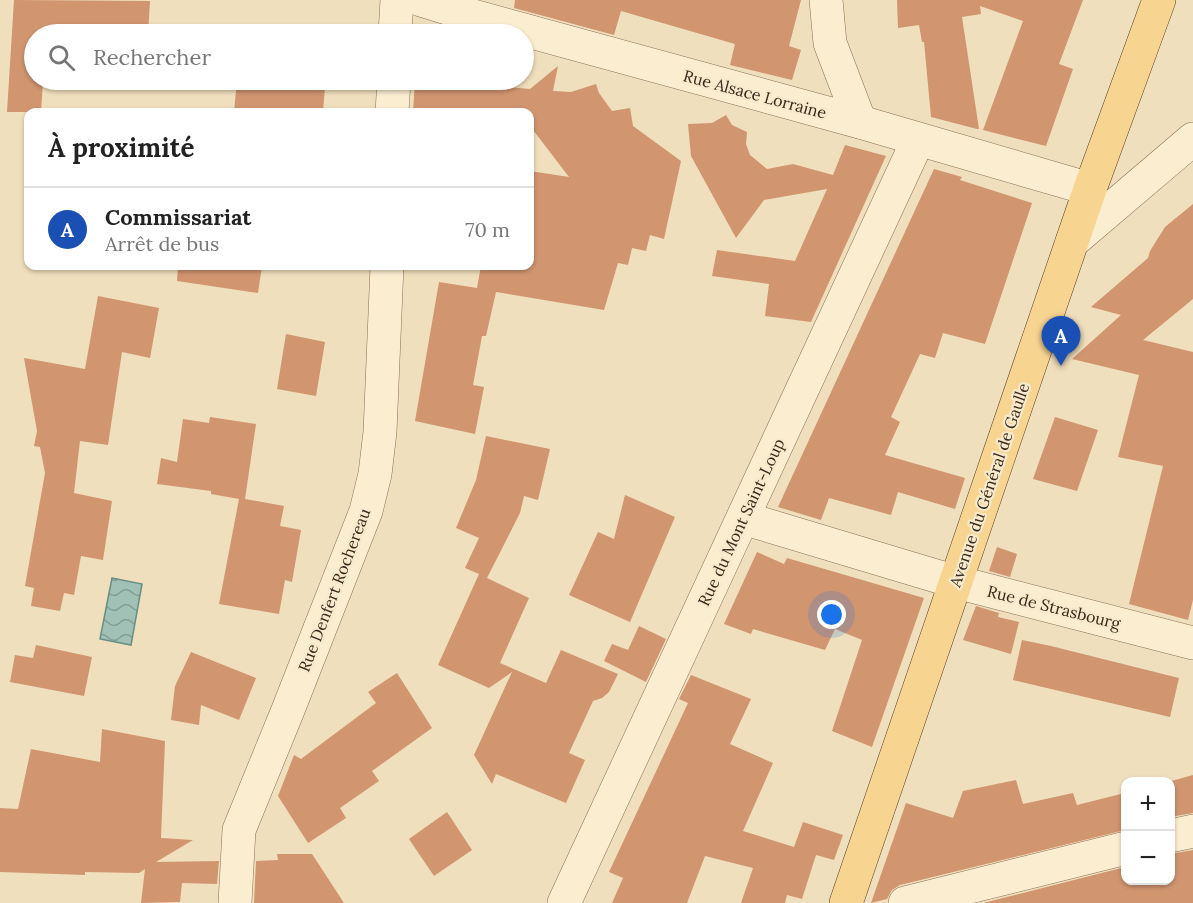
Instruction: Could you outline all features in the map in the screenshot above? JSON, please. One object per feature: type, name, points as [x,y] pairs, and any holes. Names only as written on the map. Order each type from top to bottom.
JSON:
[{"type":"main road","name":"Avenue du Général de Gaulle","points":[[846,903],[1090,189],[1159,0]]},
{"type":"street","points":[[396,24],[397,0]]},
{"type":"street","name":"Rue Alsace Lorraine","points":[[421,0],[502,24]]},
{"type":"street","points":[[826,0],[830,43],[860,122]]},
{"type":"street","name":"Rue Alsace Lorraine","points":[[534,33],[860,122],[1090,189]]},
{"type":"street","points":[[392,108],[393,90]]},
{"type":"street","points":[[1072,242],[1193,139]]},
{"type":"street","name":"Rue du Mont Saint-Loup","points":[[564,903],[918,140]]},
{"type":"street","name":"Rue Denfert Rochereau","points":[[235,903],[239,830],[368,502],[375,474],[380,432],[387,270]]},
{"type":"street","name":"Rue de Strasbourg","points":[[743,518],[956,582],[1193,643]]},
{"type":"street","points":[[1175,835],[1193,831]]},
{"type":"street","points":[[905,903],[1121,849]]},
{"type":"water","points":[[112,578],[142,584],[131,645],[100,639]]},
{"type":"building","points":[[14,0],[150,1],[149,24],[24,24],[24,90],[42,90],[41,108],[24,108],[24,112],[7,112]]},
{"type":"building","points":[[515,0],[801,0],[789,46],[801,50],[792,80],[730,65],[735,44],[621,11],[614,35],[514,8]]},
{"type":"building","points":[[897,0],[1083,0],[1059,64],[1073,69],[1046,146],[983,130],[1023,21],[980,6],[981,14],[962,17],[979,129],[977,129],[931,117],[924,42],[922,42],[919,25],[898,28]]},
{"type":"building","points":[[558,66],[553,91],[571,92],[596,84],[599,93],[612,111],[630,108],[633,126],[681,161],[664,239],[650,235],[646,251],[632,248],[628,265],[618,263],[604,310],[496,292],[486,336],[482,336],[473,385],[484,387],[475,434],[415,421],[439,282],[477,288],[480,270],[534,270],[534,172],[569,177],[534,131],[534,108],[413,108],[414,90],[534,90],[534,86]]},
{"type":"building","points":[[236,90],[325,90],[323,108],[234,108]]},
{"type":"building","points":[[726,115],[732,125],[747,132],[746,144],[750,155],[767,169],[793,164],[833,175],[845,145],[886,156],[811,322],[765,316],[769,284],[712,276],[717,250],[795,261],[827,189],[764,200],[736,238],[691,156],[688,124],[712,123]]},
{"type":"building","points":[[934,169],[962,177],[960,180],[1032,203],[985,344],[943,333],[935,358],[920,354],[891,417],[900,422],[885,455],[965,478],[955,509],[898,492],[891,515],[829,498],[821,520],[778,507]]},
{"type":"building","points":[[1193,204],[1193,299],[1143,340],[1193,352],[1193,600],[1188,620],[1129,604],[1163,466],[1118,457],[1139,375],[1072,359],[1121,315],[1091,307],[1148,258],[1165,227]]},
{"type":"building","points":[[178,270],[261,270],[258,293],[177,281]]},
{"type":"building","points":[[98,296],[159,308],[150,358],[122,352],[108,445],[80,441],[74,493],[112,501],[103,560],[81,556],[74,595],[64,593],[60,611],[31,606],[34,588],[25,586],[45,473],[40,447],[34,446],[37,431],[24,358],[85,369]]},
{"type":"building","points":[[286,334],[325,342],[316,396],[277,389]]},
{"type":"building","points":[[210,417],[256,424],[245,499],[284,506],[280,526],[301,530],[292,582],[285,580],[279,614],[219,604],[239,499],[211,494],[211,491],[157,484],[161,458],[177,462],[183,419],[209,423]]},
{"type":"building","points":[[1055,417],[1098,430],[1077,491],[1033,479]]},
{"type":"building","points":[[486,436],[550,449],[538,500],[524,496],[520,513],[487,578],[529,598],[500,663],[546,683],[561,650],[618,674],[609,692],[593,701],[569,753],[585,760],[566,803],[496,774],[492,784],[474,755],[512,672],[489,688],[438,665],[479,574],[465,568],[479,538],[456,528],[476,480]]},
{"type":"building","points":[[625,495],[675,517],[630,622],[569,595],[598,532],[614,539]]},
{"type":"building","points":[[997,547],[1017,554],[1010,577],[989,571]]},
{"type":"building","points":[[757,552],[784,564],[787,558],[924,598],[872,747],[832,731],[862,640],[835,629],[825,650],[753,629],[751,634],[724,624]]},
{"type":"building","points":[[976,606],[999,613],[998,617],[1019,622],[1011,654],[963,640]]},
{"type":"building","points":[[639,626],[666,639],[646,682],[604,661],[612,644],[628,650]]},
{"type":"building","points":[[1022,640],[1179,678],[1170,717],[1013,680]]},
{"type":"building","points":[[36,645],[92,657],[84,696],[10,682],[15,655],[33,658]]},
{"type":"building","points":[[191,652],[256,678],[239,720],[201,705],[199,725],[171,720],[175,686]]},
{"type":"building","points":[[397,673],[432,728],[372,771],[379,781],[340,808],[346,818],[308,843],[278,796],[294,755],[301,759],[376,703],[368,692]]},
{"type":"building","points":[[691,675],[751,699],[730,744],[773,763],[743,831],[794,847],[803,822],[843,835],[834,860],[816,855],[802,899],[787,895],[785,903],[741,903],[753,868],[705,856],[687,903],[612,903],[623,878],[609,872],[688,703],[679,699]]},
{"type":"building","points":[[102,729],[165,741],[161,838],[193,840],[156,862],[219,861],[217,884],[182,883],[180,902],[141,903],[145,869],[139,873],[85,872],[85,875],[0,872],[0,808],[18,809],[31,749],[100,762]]},
{"type":"building","points":[[1193,775],[1193,813],[1175,816],[1175,780]]},
{"type":"building","points":[[1016,780],[1023,804],[1073,793],[1077,805],[1121,794],[1121,831],[900,885],[892,890],[887,899],[871,903],[906,803],[953,818],[963,791]]},
{"type":"building","points":[[447,812],[472,850],[434,876],[409,839]]},
{"type":"building","points":[[1193,850],[1193,903],[983,903],[1121,868],[1121,885],[1175,885],[1175,853]]},
{"type":"building","points":[[277,854],[312,854],[344,903],[254,903],[256,861],[278,860]]},
{"type":"place","name":"Commissariat","points":[[1061,366]]}]
